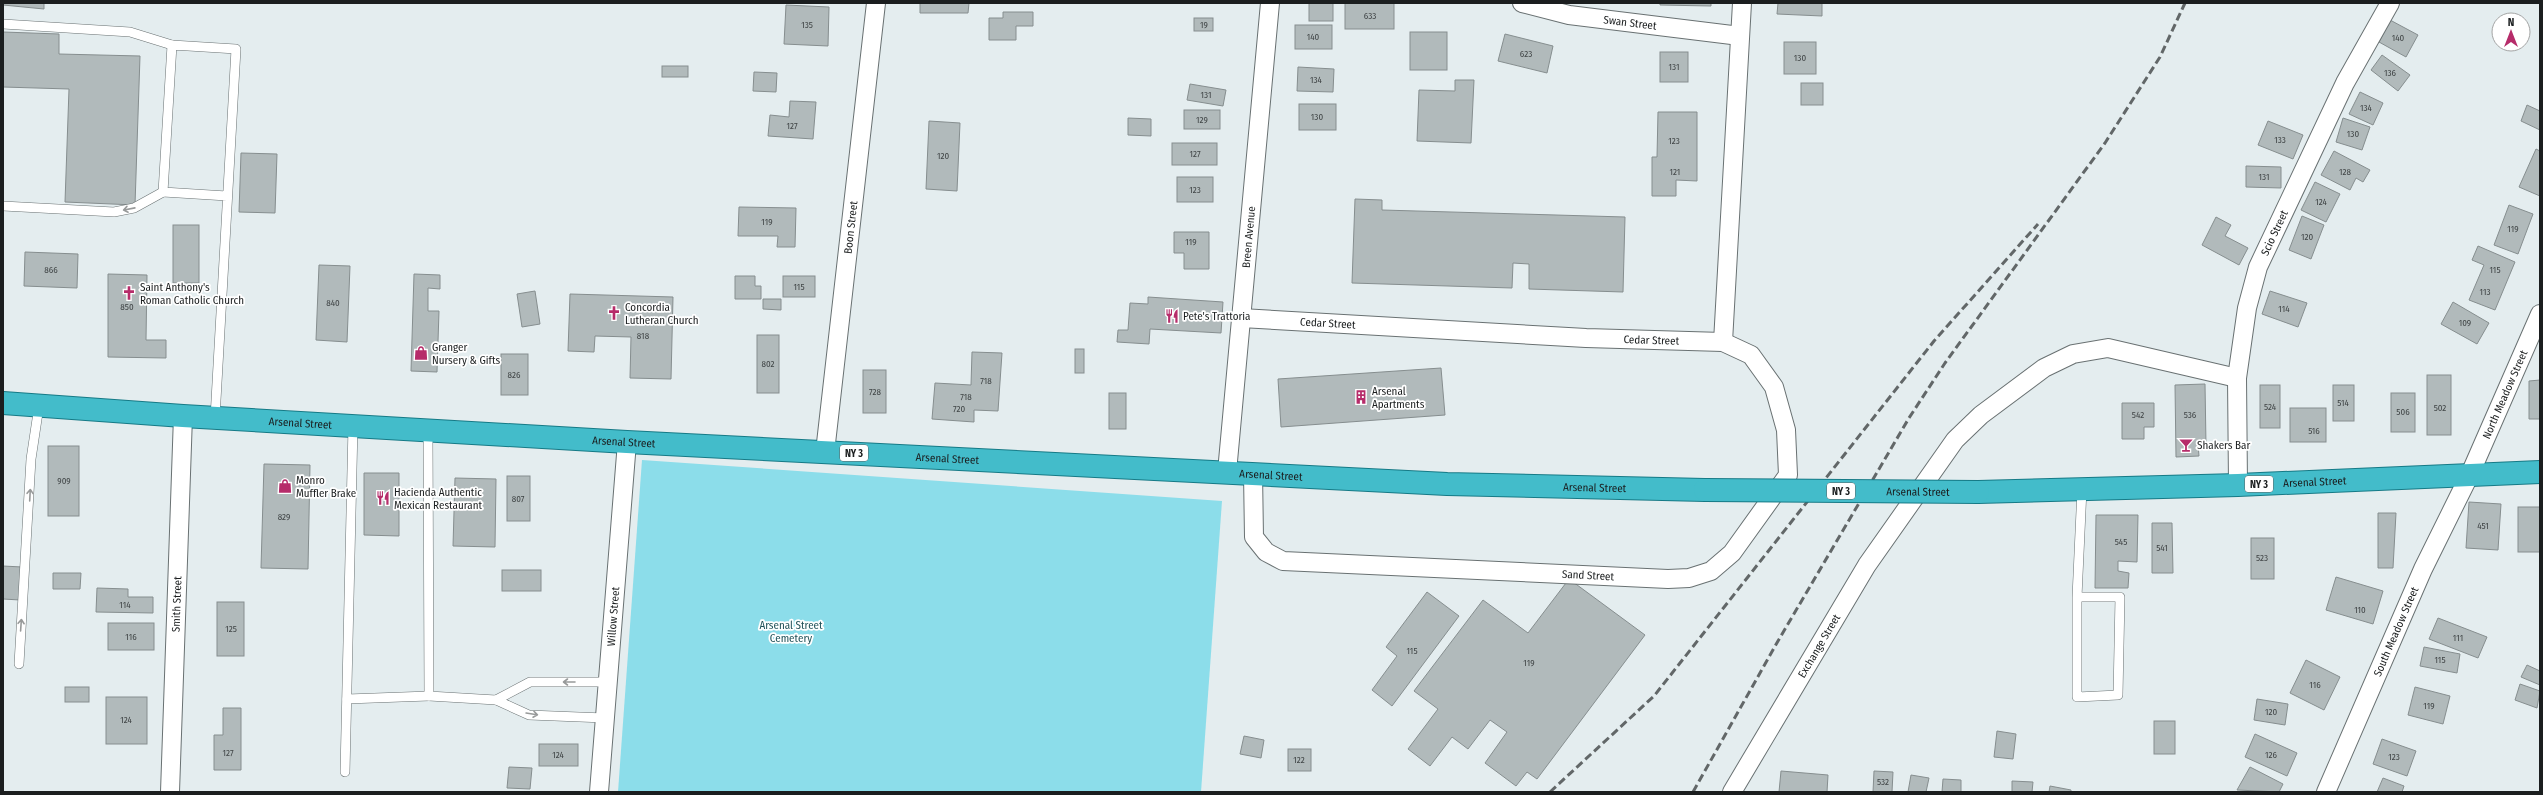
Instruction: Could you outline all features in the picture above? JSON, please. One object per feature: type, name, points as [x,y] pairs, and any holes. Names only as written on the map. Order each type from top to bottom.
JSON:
[{"type":"highway","name":"Arsenal Street","points":[[3,403],[214,418],[627,442],[1447,484],[1705,490],[1978,492],[2238,485],[2540,472]]},
{"type":"street","name":"Boon Street","points":[[826,452],[876,3]]},
{"type":"street","name":"Breen Avenue","points":[[1227,472],[1270,3]]},
{"type":"street","name":"Swan Street","points":[[1522,3],[1568,15],[1740,36]]},
{"type":"street","points":[[1723,342],[1742,3]]},
{"type":"street","name":"Scio Street","points":[[2238,485],[2238,378],[2247,308],[2258,267],[2345,83],[2390,3]]},
{"type":"street","name":"North Meadow Street","points":[[2470,474],[2540,314]]},
{"type":"street","name":"Cedar Street","points":[[1241,318],[1586,338],[1723,342]]},
{"type":"street","name":"Sand Street","points":[[1252,474],[1254,537],[1266,552],[1283,561],[1668,579],[1689,578],[1711,571],[1732,554],[1788,475],[1786,430],[1774,387],[1751,355],[1723,342]]},
{"type":"street","name":"Exchange Street","points":[[1732,792],[1822,638],[1867,565],[1955,440],[1981,415],[2044,368],[2073,354],[2108,348],[2238,378]]},
{"type":"street","name":"Smith Street","points":[[170,792],[183,416]]},
{"type":"street","name":"Willow Street","points":[[599,792],[627,442]]},
{"type":"street","name":"South Meadow Street","points":[[2326,792],[2423,569],[2470,474]]},
{"type":"lane","points":[[3,24],[130,32],[172,45],[236,49],[214,418]]},
{"type":"lane","points":[[163,192],[172,45]]},
{"type":"lane","points":[[3,206],[114,212],[134,208],[163,192],[227,196]]},
{"type":"lane","points":[[19,664],[31,459],[39,406]]},
{"type":"lane","points":[[345,772],[353,426]]},
{"type":"lane","points":[[428,430],[429,696]]},
{"type":"lane","points":[[2077,597],[2120,597],[2118,695],[2077,697],[2077,597],[2082,489]]},
{"type":"lane","points":[[496,700],[530,682],[608,682]]},
{"type":"lane","points":[[347,699],[429,696],[496,700],[529,715],[605,718]]},
{"type":"green space","name":"Arsenal Street Cemetery","points":[[642,460],[1222,501],[1201,792],[618,792]]},
{"type":"building","points":[[3,3],[44,3],[44,9],[3,5]]},
{"type":"building","points":[[920,3],[969,3],[968,13],[920,13]]},
{"type":"building","points":[[1309,3],[1333,3],[1333,21],[1309,21]]},
{"type":"building","points":[[1345,3],[1394,3],[1394,29],[1345,29]]},
{"type":"building","points":[[1660,3],[1711,3],[1711,6],[1660,5]]},
{"type":"building","points":[[1778,3],[1822,3],[1822,16],[1777,14]]},
{"type":"building","points":[[786,5],[829,7],[828,46],[784,44]]},
{"type":"building","points":[[1003,12],[1033,12],[1033,26],[1016,26],[1016,40],[989,40],[989,18],[1003,18]]},
{"type":"building","points":[[1194,18],[1213,18],[1213,31],[1194,31]]},
{"type":"building","points":[[2390,20],[2418,35],[2406,57],[2379,42]]},
{"type":"building","points":[[1295,25],[1332,25],[1332,49],[1295,49]]},
{"type":"building","points":[[3,32],[59,34],[59,54],[140,56],[135,205],[65,202],[69,89],[3,87]]},
{"type":"building","points":[[1410,32],[1447,32],[1447,70],[1410,70]]},
{"type":"building","points":[[1505,34],[1553,46],[1547,73],[1498,61]]},
{"type":"building","points":[[1784,42],[1816,42],[1816,74],[1784,74]]},
{"type":"building","points":[[1660,52],[1688,52],[1688,82],[1660,82]]},
{"type":"building","points":[[2382,55],[2410,75],[2398,91],[2371,70]]},
{"type":"building","points":[[662,66],[688,66],[688,77],[662,77]]},
{"type":"building","points":[[1298,67],[1334,69],[1333,92],[1297,91]]},
{"type":"building","points":[[754,72],[777,73],[776,92],[753,91]]},
{"type":"building","points":[[1455,80],[1474,80],[1471,143],[1417,141],[1419,90],[1455,91]]},
{"type":"building","points":[[1801,83],[1823,83],[1823,105],[1801,105]]},
{"type":"building","points":[[1190,84],[1226,90],[1223,106],[1187,100]]},
{"type":"building","points":[[2360,92],[2383,103],[2373,125],[2349,114]]},
{"type":"building","points":[[790,101],[816,102],[813,139],[768,136],[770,115],[789,117]]},
{"type":"building","points":[[1299,104],[1336,104],[1336,130],[1299,130]]},
{"type":"building","points":[[2527,105],[2540,111],[2540,130],[2521,121]]},
{"type":"building","points":[[1184,110],[1220,110],[1220,129],[1184,129]]},
{"type":"building","points":[[1658,112],[1697,112],[1697,181],[1676,180],[1676,196],[1652,196],[1652,157],[1657,157]]},
{"type":"building","points":[[1128,118],[1151,119],[1151,136],[1128,135]]},
{"type":"building","points":[[2343,118],[2370,127],[2362,150],[2336,142]]},
{"type":"building","points":[[929,121],[960,123],[957,191],[926,189]]},
{"type":"building","points":[[2268,121],[2303,135],[2293,159],[2258,145]]},
{"type":"building","points":[[1172,143],[1217,143],[1217,165],[1172,165]]},
{"type":"building","points":[[2536,149],[2540,151],[2540,196],[2519,187]]},
{"type":"building","points":[[2334,151],[2370,170],[2363,182],[2356,178],[2350,190],[2321,175]]},
{"type":"building","points":[[241,153],[277,154],[275,213],[239,212]]},
{"type":"building","points":[[2246,166],[2281,167],[2281,188],[2246,187]]},
{"type":"building","points":[[1177,177],[1213,177],[1213,202],[1177,202]]},
{"type":"building","points":[[2315,182],[2340,194],[2326,222],[2301,210]]},
{"type":"building","points":[[1355,199],[1382,200],[1382,210],[1625,217],[1623,292],[1529,289],[1529,264],[1513,263],[1512,288],[1352,283]]},
{"type":"building","points":[[2509,205],[2533,214],[2518,254],[2494,245]]},
{"type":"building","points":[[739,207],[796,208],[795,247],[777,247],[778,236],[738,236]]},
{"type":"building","points":[[2302,216],[2324,225],[2311,259],[2289,250]]},
{"type":"building","points":[[2216,217],[2231,225],[2225,236],[2248,248],[2239,265],[2202,245]]},
{"type":"building","points":[[173,225],[199,225],[199,283],[173,283]]},
{"type":"building","points":[[1174,232],[1209,232],[1209,269],[1184,269],[1184,253],[1174,253]]},
{"type":"building","points":[[2478,246],[2515,262],[2495,310],[2469,300],[2484,265],[2472,260]]},
{"type":"building","points":[[25,252],[78,254],[77,288],[24,286]]},
{"type":"building","points":[[319,265],[350,266],[347,342],[316,340]]},
{"type":"building","points":[[108,274],[147,275],[146,340],[166,340],[166,358],[108,357]]},
{"type":"building","points":[[414,274],[440,275],[440,289],[428,288],[428,311],[439,311],[437,372],[411,371]]},
{"type":"building","points":[[735,276],[755,276],[755,286],[761,286],[761,299],[735,299]]},
{"type":"building","points":[[783,276],[815,276],[815,297],[783,297]]},
{"type":"building","points":[[535,291],[540,324],[522,327],[517,294]]},
{"type":"building","points":[[2270,291],[2307,303],[2298,327],[2262,314]]},
{"type":"building","points":[[570,294],[673,297],[671,379],[630,378],[631,337],[595,336],[594,352],[568,351]]},
{"type":"building","points":[[1148,297],[1223,302],[1221,333],[1150,329],[1149,344],[1117,342],[1118,330],[1128,330],[1130,303],[1148,304]]},
{"type":"building","points":[[763,299],[781,299],[781,310],[763,309]]},
{"type":"building","points":[[2453,302],[2489,323],[2477,344],[2441,324]]},
{"type":"building","points":[[757,335],[779,335],[779,393],[757,393]]},
{"type":"building","points":[[1075,349],[1084,349],[1084,373],[1075,373]]},
{"type":"building","points":[[972,352],[1002,353],[998,411],[974,410],[974,422],[932,419],[935,383],[971,385]]},
{"type":"building","points":[[501,354],[528,354],[528,395],[501,395]]},
{"type":"building","name":"Arsenal Apartments","points":[[1441,368],[1445,415],[1281,427],[1278,379]]},
{"type":"building","points":[[863,370],[886,370],[886,413],[863,413]]},
{"type":"building","points":[[2427,375],[2451,375],[2451,435],[2427,435]]},
{"type":"building","points":[[2540,380],[2540,419],[2529,419],[2529,381]]},
{"type":"building","points":[[2205,384],[2206,445],[2198,445],[2199,456],[2176,457],[2175,385]]},
{"type":"building","points":[[2260,385],[2280,385],[2280,428],[2260,428]]},
{"type":"building","points":[[2333,385],[2354,385],[2354,421],[2333,421]]},
{"type":"building","points":[[1109,393],[1126,393],[1126,429],[1109,429]]},
{"type":"building","points":[[2391,393],[2415,393],[2415,432],[2391,432]]},
{"type":"building","points":[[2122,403],[2154,403],[2154,427],[2144,427],[2144,439],[2122,439]]},
{"type":"building","points":[[2290,408],[2326,408],[2326,442],[2290,442]]},
{"type":"building","points":[[48,446],[79,446],[79,516],[48,516]]},
{"type":"building","points":[[264,464],[310,465],[308,569],[261,568]]},
{"type":"building","points":[[364,473],[399,473],[399,536],[364,535]]},
{"type":"building","points":[[507,476],[530,476],[530,521],[507,521]]},
{"type":"building","points":[[455,478],[496,479],[495,547],[453,546]]},
{"type":"building","points":[[2469,502],[2501,504],[2498,550],[2466,548]]},
{"type":"building","points":[[2518,507],[2540,507],[2540,552],[2518,552]]},
{"type":"building","points":[[2378,513],[2396,513],[2393,568],[2378,568]]},
{"type":"building","points":[[2096,515],[2138,515],[2137,562],[2118,561],[2118,571],[2129,573],[2128,588],[2095,588]]},
{"type":"building","points":[[2152,523],[2172,523],[2173,573],[2152,573]]},
{"type":"building","points":[[2251,538],[2274,538],[2274,579],[2251,579]]},
{"type":"building","points":[[3,566],[22,567],[20,600],[3,599]]},
{"type":"building","points":[[502,570],[541,570],[541,591],[502,591]]},
{"type":"building","points":[[53,573],[81,573],[80,589],[53,589]]},
{"type":"building","points":[[2336,577],[2383,591],[2373,624],[2326,610]]},
{"type":"building","points":[[1569,579],[1645,635],[1537,779],[1527,772],[1516,786],[1485,763],[1507,732],[1490,720],[1468,749],[1452,737],[1430,766],[1408,749],[1438,709],[1414,691],[1483,600],[1528,633]]},
{"type":"building","points":[[97,588],[128,589],[128,597],[153,597],[153,613],[96,612]]},
{"type":"building","points":[[1427,592],[1459,616],[1392,706],[1372,690],[1397,656],[1386,647]]},
{"type":"building","points":[[217,602],[244,602],[244,656],[217,656]]},
{"type":"building","points":[[2438,618],[2487,637],[2478,658],[2429,639]]},
{"type":"building","points":[[108,623],[154,623],[154,650],[108,650]]},
{"type":"building","points":[[2424,647],[2460,654],[2457,673],[2420,666]]},
{"type":"building","points":[[2306,660],[2340,677],[2324,710],[2290,693]]},
{"type":"building","points":[[2527,665],[2540,671],[2540,685],[2521,677]]},
{"type":"building","points":[[2520,684],[2540,691],[2537,708],[2515,700]]},
{"type":"building","points":[[65,687],[89,687],[89,702],[65,702]]},
{"type":"building","points":[[2415,687],[2450,696],[2443,724],[2408,715]]},
{"type":"building","points":[[106,697],[147,697],[147,744],[106,744]]},
{"type":"building","points":[[2257,699],[2288,704],[2285,725],[2254,720]]},
{"type":"building","points":[[223,708],[241,708],[241,770],[214,770],[214,735],[223,735]]},
{"type":"building","points":[[2154,721],[2175,721],[2175,754],[2154,754]]},
{"type":"building","points":[[1997,731],[2016,734],[2013,759],[1994,757]]},
{"type":"building","points":[[2255,734],[2297,753],[2287,776],[2245,757]]},
{"type":"building","points":[[1244,736],[1264,740],[1261,758],[1240,754]]},
{"type":"building","points":[[2382,739],[2416,751],[2407,776],[2373,764]]},
{"type":"building","points":[[539,744],[578,744],[578,766],[539,766]]},
{"type":"building","points":[[1288,749],[1311,749],[1311,771],[1288,771]]},
{"type":"building","points":[[509,767],[532,768],[530,789],[507,788]]},
{"type":"building","points":[[2250,767],[2283,784],[2279,792],[2237,790]]},
{"type":"building","points":[[1781,771],[1828,775],[1827,792],[1779,792]]},
{"type":"building","points":[[1874,771],[1893,772],[1892,792],[1873,792]]},
{"type":"building","points":[[1911,775],[1929,778],[1926,792],[1908,792]]},
{"type":"building","points":[[2383,778],[2404,786],[2402,792],[2377,792]]},
{"type":"building","points":[[1943,779],[1961,780],[1961,792],[1942,792]]},
{"type":"building","points":[[2012,781],[2033,782],[2032,792],[2012,792]]},
{"type":"building","points":[[2050,786],[2071,790],[2071,792],[2049,792]]},
{"type":"railway","points":[[1693,792],[1778,641],[1909,418],[1945,363],[2105,143],[2160,57],[2185,3]]},
{"type":"railway","points":[[1550,792],[1654,696],[1934,341],[2038,224]]},
{"type":"place","name":"Saint Anthony's Roman Catholic Church","points":[[129,293]]},
{"type":"place","name":"Concordia Lutheran Church","points":[[614,313]]},
{"type":"place","name":"Pete's Trattoria","points":[[1172,316]]},
{"type":"place","name":"Granger Nursery & Gifts","points":[[421,353]]},
{"type":"place","name":"Arsenal Apartments","points":[[1361,397]]},
{"type":"place","name":"Shakers Bar","points":[[2186,445]]},
{"type":"place","name":"Monro Muffler Brake","points":[[285,486]]},
{"type":"place","name":"Hacienda Authentic Mexican Restaurant","points":[[383,498]]}]
